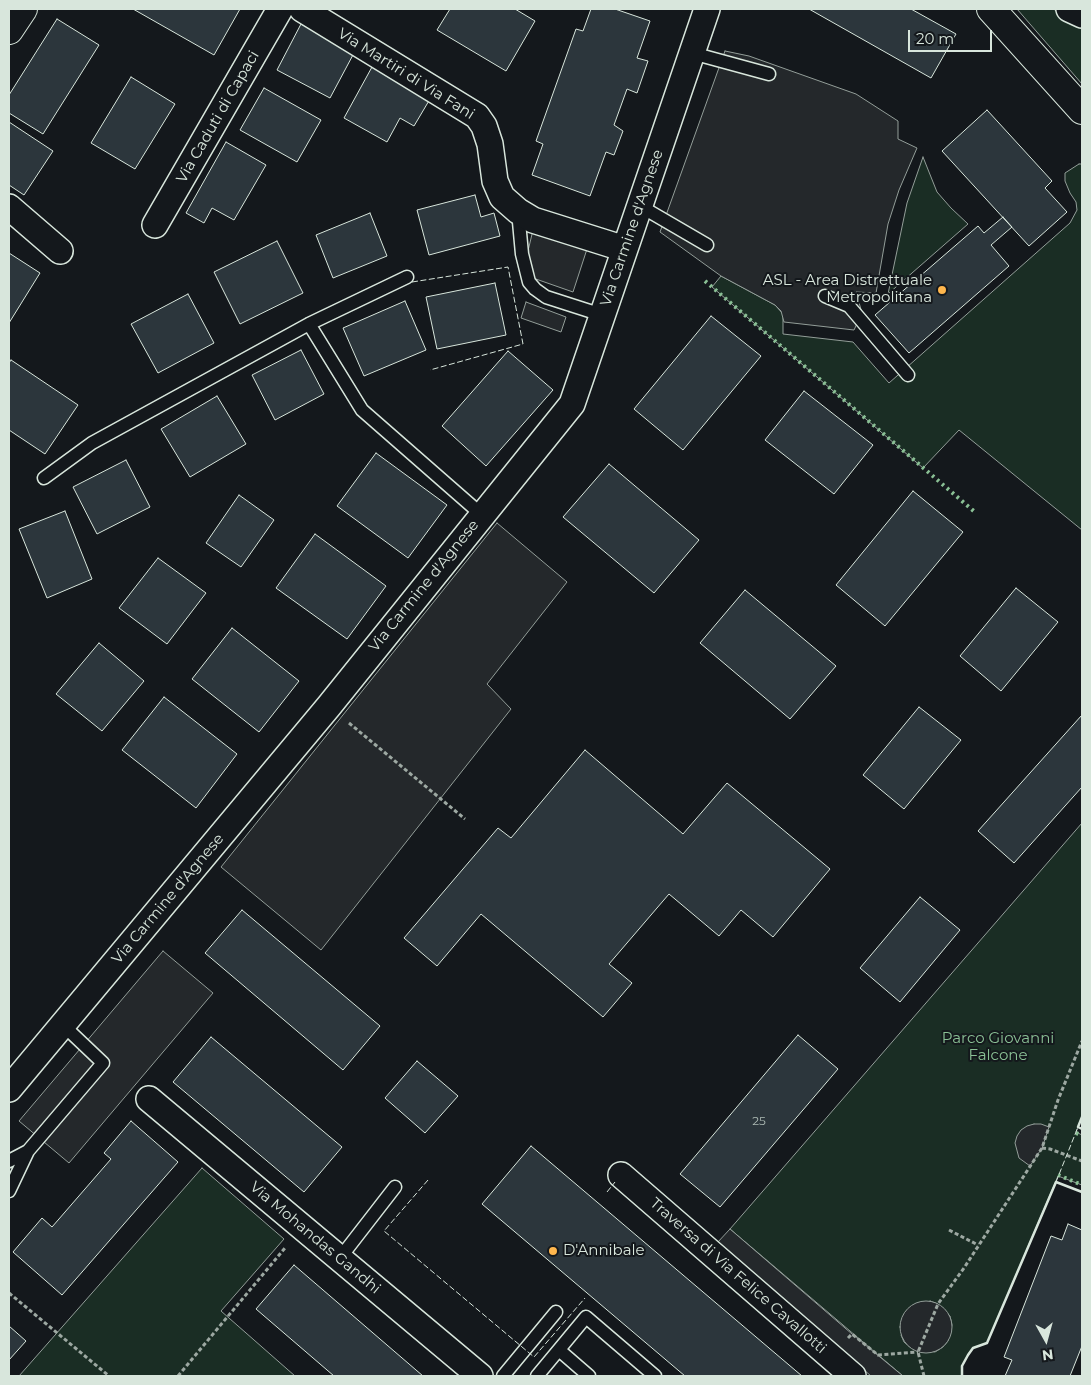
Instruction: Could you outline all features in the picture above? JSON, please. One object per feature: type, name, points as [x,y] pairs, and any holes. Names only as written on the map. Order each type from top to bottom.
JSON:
[{"type":"street","points":[[9,30],[23,9]]},
{"type":"street","name":"Via Caduti di Capaci","points":[[155,225],[280,9]]},
{"type":"street","name":"Via Martiri di Via Fani","points":[[302,9],[476,116],[484,126],[490,144],[494,181],[502,197],[518,211],[533,220],[625,249]]},
{"type":"street","name":"Via Carmine d'Agnese","points":[[9,1089],[329,706],[572,404],[707,9]]},
{"type":"street","points":[[991,9],[1082,110]]},
{"type":"street","points":[[1069,9],[1082,15]]},
{"type":"street","points":[[9,207],[60,251]]},
{"type":"street","name":"Via Mohandas Gandhi","points":[[149,1099],[480,1376]]},
{"type":"street","name":"Traversa di Via Felice Cavallotti","points":[[622,1175],[853,1376]]},
{"type":"lane","points":[[692,53],[768,74]]},
{"type":"lane","points":[[640,206],[707,245]]},
{"type":"lane","points":[[518,211],[522,254],[529,282],[546,297],[602,315]]},
{"type":"lane","points":[[44,478],[92,443],[309,324],[407,278]]},
{"type":"lane","points":[[825,296],[849,306],[908,375]]},
{"type":"lane","points":[[309,324],[362,410],[482,514]]},
{"type":"lane","points":[[9,1191],[28,1151],[103,1063],[63,1025]]},
{"type":"lane","points":[[9,1161],[28,1151]]},
{"type":"lane","points":[[340,1258],[395,1187]]},
{"type":"lane","points":[[503,1376],[556,1312]]},
{"type":"lane","points":[[537,1376],[586,1317],[655,1376]]},
{"type":"lane","points":[[559,1350],[589,1376]]},
{"type":"path","points":[[329,706],[465,819]]},
{"type":"path","points":[[924,1376],[918,1352],[938,1304],[1042,1148],[1058,1100],[1082,1041]]},
{"type":"path","points":[[1042,1148],[1050,1148],[1082,1161]]},
{"type":"path","points":[[178,1376],[302,1227]]},
{"type":"path","points":[[949,1230],[978,1245]]},
{"type":"path","points":[[9,1293],[109,1376]]},
{"type":"path","points":[[832,1357],[852,1334],[878,1355],[918,1352]]},
{"type":"green space","points":[[1017,9],[1053,9],[1082,23],[1082,84]]},
{"type":"green space","points":[[923,157],[937,192],[968,224],[888,294],[907,203]]},
{"type":"green space","points":[[1082,164],[1082,530],[959,430],[923,468],[712,287],[721,276],[775,305],[783,314],[783,334],[853,342],[889,383],[1070,223],[1077,210],[1076,202],[1065,181],[1065,173]]},
{"type":"green space","name":"Parco Giovanni Falcone","points":[[1082,823],[1082,1117],[1076,1132],[1082,1135],[1082,1185],[1058,1176],[987,1343],[973,1348],[962,1366],[962,1376],[903,1376],[730,1229]],"holes":[[[930,1301],[938,1304],[950,1316],[952,1325],[948,1341],[935,1352],[911,1348],[904,1342],[901,1335]]]},
{"type":"green space","points":[[202,1168],[284,1239],[221,1311],[295,1376],[19,1376]]},
{"type":"shaded area","points":[[725,51],[749,56],[856,94],[898,121],[898,139],[917,148],[899,190],[888,224],[876,293],[856,292],[862,313],[854,330],[784,322],[781,311],[775,305],[721,276],[660,232]]},
{"type":"shaded area","points":[[533,230],[587,249],[573,292],[533,278],[528,251]]},
{"type":"shaded area","points":[[526,302],[566,317],[561,332],[521,318]]},
{"type":"shaded area","points":[[497,523],[567,582],[487,684],[511,709],[321,950],[221,867]]},
{"type":"shaded area","points":[[163,951],[213,993],[69,1163],[19,1121]]},
{"type":"shaded area","points":[[1034,1124],[1049,1127],[1042,1148],[1030,1166],[1019,1158],[1015,1143],[1021,1130]]},
{"type":"shaded area","points":[[730,1229],[903,1376],[871,1376],[717,1243]]},
{"type":"shaded area","points":[[926,1301],[940,1305],[948,1313],[952,1327],[948,1341],[940,1349],[926,1353],[912,1349],[904,1341],[900,1327],[904,1313],[912,1305]]},
{"type":"building","points":[[133,9],[240,9],[214,55]]},
{"type":"building","points":[[450,9],[515,9],[535,21],[506,71],[437,30]]},
{"type":"building","points":[[591,9],[615,9],[650,21],[637,58],[648,61],[637,93],[627,89],[614,125],[623,131],[614,155],[606,152],[590,196],[532,175],[543,144],[536,141],[576,29],[583,31]]},
{"type":"building","points":[[809,9],[911,9],[956,34],[931,78]]},
{"type":"building","points":[[57,19],[99,45],[43,134],[9,113],[9,95]]},
{"type":"building","points":[[301,24],[354,53],[330,98],[277,70]]},
{"type":"building","points":[[372,67],[430,99],[414,126],[400,118],[387,142],[344,118]]},
{"type":"building","points":[[131,77],[175,104],[135,169],[91,143]]},
{"type":"building","points":[[264,88],[321,120],[297,162],[240,130]]},
{"type":"building","points":[[987,110],[1052,181],[1045,188],[1067,212],[1029,246],[942,151]]},
{"type":"building","points":[[9,122],[53,151],[24,195],[9,185]]},
{"type":"building","points":[[226,142],[266,165],[234,220],[212,208],[204,223],[186,213]]},
{"type":"building","points":[[475,195],[481,217],[494,213],[500,236],[429,255],[417,210]]},
{"type":"building","points":[[370,213],[387,256],[333,278],[316,235]]},
{"type":"building","name":"ASL - Area Distrettuale Metropolitana","points":[[1003,217],[1012,227],[991,245],[1009,266],[909,353],[875,315],[978,226],[984,233]]},
{"type":"building","points":[[277,241],[303,293],[240,324],[214,272]]},
{"type":"building","points":[[9,253],[40,273],[9,323]]},
{"type":"building","points":[[495,283],[506,335],[437,349],[426,297]]},
{"type":"building","points":[[188,294],[214,343],[158,373],[131,324]]},
{"type":"building","points":[[405,301],[426,350],[364,376],[343,328]]},
{"type":"building","points":[[711,316],[761,356],[683,450],[634,409]]},
{"type":"building","points":[[301,350],[324,394],[275,420],[252,375]]},
{"type":"building","points":[[508,351],[553,390],[486,466],[442,426]]},
{"type":"building","points":[[11,360],[78,405],[45,454],[9,430],[9,363]]},
{"type":"building","points":[[804,391],[873,445],[834,494],[765,440]]},
{"type":"building","points":[[217,396],[246,444],[190,477],[161,429]]},
{"type":"building","points":[[376,453],[447,505],[408,558],[337,506]]},
{"type":"building","points":[[126,460],[150,507],[97,534],[73,487]]},
{"type":"building","points":[[609,464],[699,540],[654,593],[563,517]]},
{"type":"building","points":[[913,491],[963,532],[885,626],[836,585]]},
{"type":"building","points":[[239,495],[274,520],[241,567],[206,543]]},
{"type":"building","points":[[65,511],[92,579],[47,598],[19,529]]},
{"type":"building","points":[[315,534],[386,586],[347,639],[276,588]]},
{"type":"building","points":[[158,558],[206,593],[167,644],[119,608]]},
{"type":"building","points":[[1016,588],[1058,622],[1001,691],[960,656]]},
{"type":"building","points":[[745,590],[836,666],[790,719],[700,643]]},
{"type":"building","points":[[232,628],[299,681],[259,732],[192,679]]},
{"type":"building","points":[[99,643],[144,681],[102,731],[56,694]]},
{"type":"building","points":[[164,697],[237,754],[196,808],[122,750]]},
{"type":"building","points":[[919,707],[961,740],[904,809],[863,775]]},
{"type":"building","points":[[1082,715],[1082,787],[1014,863],[978,831]]},
{"type":"building","points":[[585,750],[683,834],[727,783],[830,869],[773,937],[741,910],[719,936],[669,894],[609,964],[632,983],[603,1017],[481,914],[437,966],[404,938],[498,828],[511,838]]},
{"type":"building","points":[[920,897],[960,930],[900,1002],[860,968]]},
{"type":"building","points":[[242,910],[380,1026],[343,1070],[205,953]]},
{"type":"building","points":[[798,1035],[838,1069],[720,1207],[680,1174]]},
{"type":"building","points":[[211,1037],[342,1147],[304,1192],[173,1082]]},
{"type":"building","points":[[417,1061],[458,1096],[425,1133],[385,1098]]},
{"type":"building","points":[[131,1121],[178,1162],[62,1295],[13,1252],[42,1218],[52,1227],[111,1159],[104,1153]]},
{"type":"building","points":[[531,1146],[802,1376],[685,1376],[482,1204]]},
{"type":"building","points":[[1068,1224],[1082,1230],[1082,1346],[1070,1376],[1005,1376],[1012,1360],[1004,1357],[1051,1236],[1062,1240]]},
{"type":"building","points":[[294,1265],[423,1376],[334,1376],[256,1309]]},
{"type":"building","points":[[9,1326],[26,1341],[9,1360]]},
{"type":"hedge","points":[[705,281],[976,513]]},
{"type":"hedge","points":[[1076,1133],[1082,1135]]},
{"type":"hedge","points":[[1058,1175],[1082,1185]]},
{"type":"fence","points":[[412,282],[508,267],[523,344],[430,370]]},
{"type":"fence","points":[[1056,1182],[1078,1127]]},
{"type":"fence","points":[[428,1180],[384,1231],[534,1357],[585,1298]]},
{"type":"fence","points":[[607,1192],[615,1182]]},
{"type":"wall","points":[[1082,1117],[1078,1127],[1082,1129]]},
{"type":"wall","points":[[962,1376],[962,1366],[973,1348],[987,1343],[1056,1182],[1082,1192]]},
{"type":"place","name":"ASL - Area Distrettuale Metropolitana","points":[[942,290]]},
{"type":"place","name":"D'Annibale","points":[[553,1251]]}]
